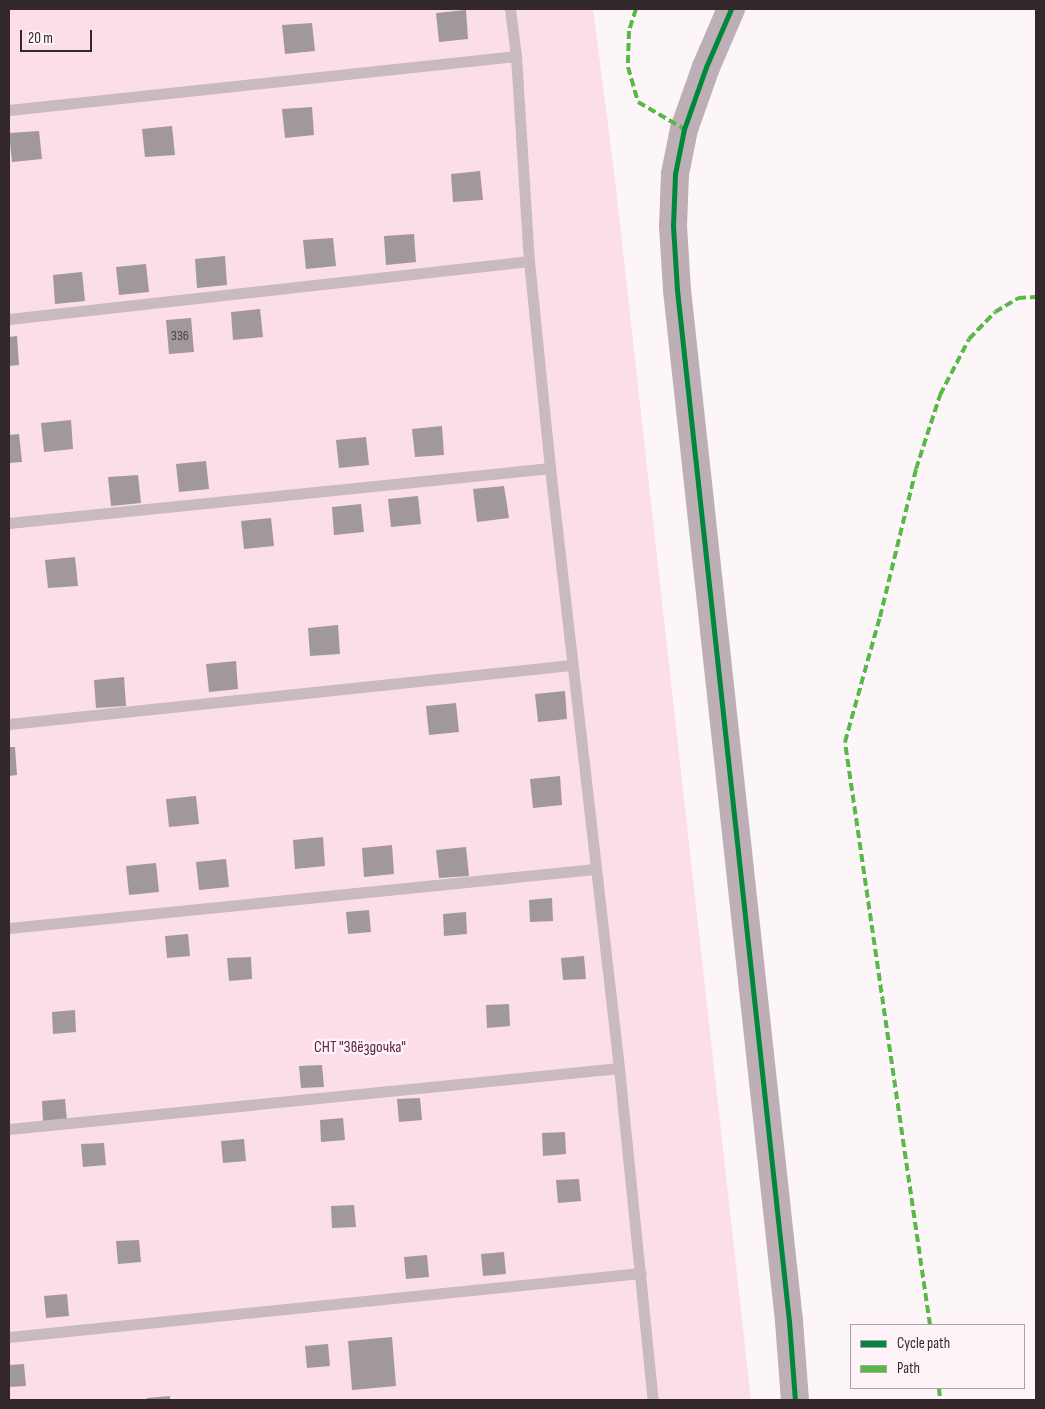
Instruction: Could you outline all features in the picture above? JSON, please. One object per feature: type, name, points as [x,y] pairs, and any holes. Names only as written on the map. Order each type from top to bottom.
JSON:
[{"type":"street","points":[[731,9],[706,67],[684,128],[675,174],[673,226],[678,300],[789,1321],[795,1400]]},
{"type":"lane","points":[[510,9],[516,56],[529,261],[550,468],[619,1068],[653,1400]]},
{"type":"lane","points":[[9,110],[516,56]]},
{"type":"lane","points":[[9,319],[529,261]]},
{"type":"lane","points":[[9,523],[550,468]]},
{"type":"lane","points":[[9,724],[572,665]]},
{"type":"lane","points":[[9,928],[596,869]]},
{"type":"lane","points":[[9,1129],[619,1068]]},
{"type":"lane","points":[[9,1337],[641,1272]]},
{"type":"green space","name":"СНТ \"Звёздочка\"","points":[[9,9],[593,9],[615,179],[751,1400],[9,1400]]},
{"type":"building","points":[[466,10],[468,39],[439,42],[436,13]]},
{"type":"building","points":[[312,23],[315,51],[285,54],[282,25]]},
{"type":"building","points":[[312,107],[314,135],[285,138],[282,109]]},
{"type":"building","points":[[172,126],[175,155],[145,157],[142,129]]},
{"type":"building","points":[[39,131],[42,159],[12,162],[9,133]]},
{"type":"building","points":[[480,171],[483,200],[453,202],[451,174]]},
{"type":"building","points":[[414,234],[416,262],[386,265],[384,236]]},
{"type":"building","points":[[333,238],[336,266],[306,269],[303,240]]},
{"type":"building","points":[[225,256],[227,285],[197,288],[195,259]]},
{"type":"building","points":[[146,264],[149,292],[119,295],[116,267]]},
{"type":"building","points":[[82,272],[85,301],[55,304],[53,275]]},
{"type":"building","points":[[260,309],[263,337],[233,340],[231,312]]},
{"type":"building","points":[[191,318],[194,352],[169,354],[166,320]]},
{"type":"building","points":[[17,336],[19,365],[9,366],[9,337]]},
{"type":"building","points":[[71,420],[73,449],[44,452],[41,423]]},
{"type":"building","points":[[442,426],[444,455],[415,457],[412,429]]},
{"type":"building","points":[[19,434],[22,462],[9,463],[9,435]]},
{"type":"building","points":[[366,437],[369,465],[339,468],[336,440]]},
{"type":"building","points":[[206,461],[209,489],[179,492],[176,464]]},
{"type":"building","points":[[138,475],[141,503],[111,506],[108,477]]},
{"type":"building","points":[[504,486],[509,518],[477,522],[473,489]]},
{"type":"building","points":[[418,496],[421,524],[391,527],[388,499]]},
{"type":"building","points":[[361,504],[364,532],[334,535],[332,507]]},
{"type":"building","points":[[271,518],[274,546],[244,549],[241,521]]},
{"type":"building","points":[[75,557],[78,586],[48,588],[45,560]]},
{"type":"building","points":[[338,625],[340,654],[310,656],[308,628]]},
{"type":"building","points":[[236,661],[238,689],[209,692],[206,664]]},
{"type":"building","points":[[124,677],[126,706],[96,708],[94,680]]},
{"type":"building","points":[[565,691],[567,719],[538,722],[535,694]]},
{"type":"building","points":[[456,703],[459,732],[429,735],[426,706]]},
{"type":"building","points":[[9,747],[15,747],[17,775],[9,776]]},
{"type":"building","points":[[560,776],[562,805],[533,808],[530,779]]},
{"type":"building","points":[[196,796],[199,824],[169,827],[166,799]]},
{"type":"building","points":[[323,837],[325,866],[295,869],[293,840]]},
{"type":"building","points":[[392,845],[394,874],[364,877],[362,848]]},
{"type":"building","points":[[466,847],[469,876],[439,878],[436,850]]},
{"type":"building","points":[[226,859],[229,887],[199,890],[196,862]]},
{"type":"building","points":[[156,863],[159,892],[129,895],[126,866]]},
{"type":"building","points":[[552,898],[553,921],[530,922],[529,900]]},
{"type":"building","points":[[369,910],[371,932],[348,934],[346,912]]},
{"type":"building","points":[[466,912],[467,934],[444,936],[443,914]]},
{"type":"building","points":[[188,934],[190,956],[167,958],[165,936]]},
{"type":"building","points":[[584,956],[586,979],[563,980],[561,958]]},
{"type":"building","points":[[251,957],[252,979],[229,981],[227,958]]},
{"type":"building","points":[[509,1004],[510,1026],[487,1028],[486,1005]]},
{"type":"building","points":[[75,1010],[76,1032],[53,1034],[52,1012]]},
{"type":"building","points":[[322,1065],[324,1087],[301,1088],[299,1066]]},
{"type":"building","points":[[420,1098],[422,1120],[399,1122],[397,1099]]},
{"type":"building","points":[[65,1099],[67,1121],[43,1123],[42,1101]]},
{"type":"building","points":[[343,1118],[345,1140],[321,1142],[320,1120]]},
{"type":"building","points":[[565,1132],[566,1154],[543,1156],[542,1133]]},
{"type":"building","points":[[244,1139],[246,1161],[223,1163],[221,1141]]},
{"type":"building","points":[[104,1143],[106,1165],[83,1167],[81,1144]]},
{"type":"building","points":[[579,1179],[581,1201],[558,1203],[556,1180]]},
{"type":"building","points":[[354,1205],[356,1227],[332,1228],[331,1206]]},
{"type":"building","points":[[139,1240],[141,1262],[118,1264],[116,1241]]},
{"type":"building","points":[[504,1252],[506,1274],[483,1276],[481,1254]]},
{"type":"building","points":[[427,1255],[429,1277],[406,1279],[404,1257]]},
{"type":"building","points":[[67,1294],[69,1316],[46,1318],[44,1296]]},
{"type":"building","points":[[392,1337],[396,1386],[352,1390],[348,1341]]},
{"type":"building","points":[[328,1344],[330,1366],[307,1368],[305,1346]]},
{"type":"building","points":[[24,1364],[26,1386],[9,1387],[9,1365]]},
{"type":"building","points":[[170,1396],[170,1400],[147,1400],[147,1398]]},
{"type":"marked path","points":[[636,9],[629,31],[628,67],[638,102],[684,129]]},
{"type":"marked path","points":[[930,1324],[845,742],[880,617],[916,469],[940,395],[969,339],[995,312],[1018,298],[1036,297]]},
{"type":"marked path","points":[[939,1389],[940,1400]]},
{"type":"cycle path","points":[[731,9],[706,67],[684,129],[675,174],[673,226],[677,290],[789,1321],[795,1400]]}]
